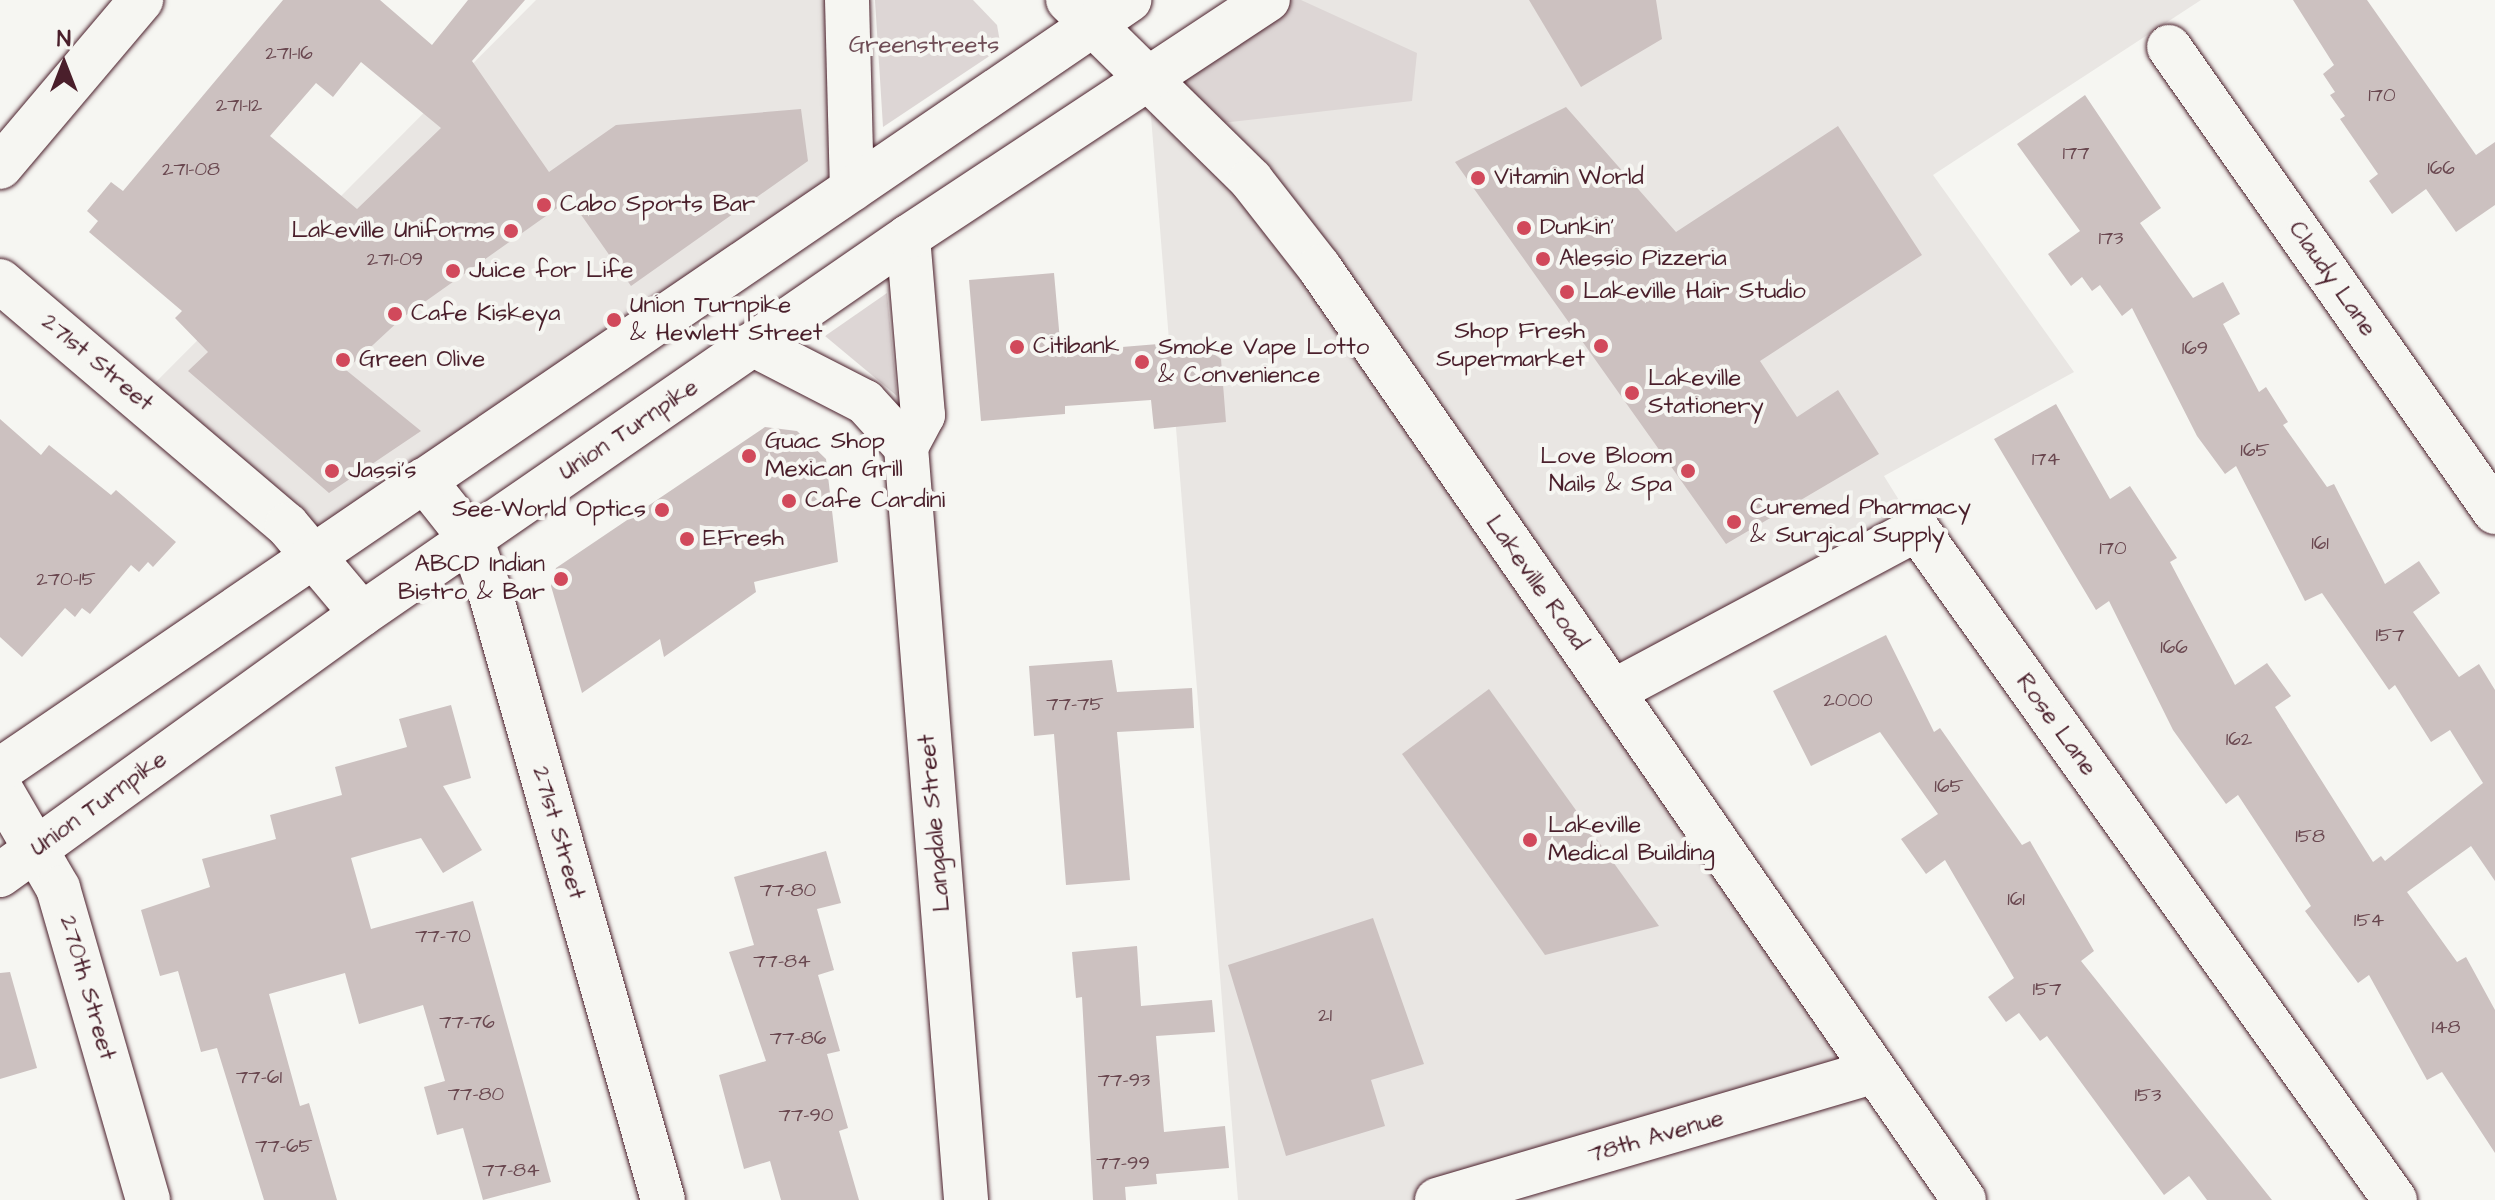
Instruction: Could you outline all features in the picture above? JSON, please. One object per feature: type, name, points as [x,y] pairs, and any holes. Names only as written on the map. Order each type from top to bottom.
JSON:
[{"type":"street","points":[[0,167],[141,0]]},
{"type":"street","points":[[847,0],[852,189]]},
{"type":"street","points":[[0,770],[852,189],[1080,12],[1129,0]]},
{"type":"street","name":"Union Turnpike","points":[[0,875],[362,614],[908,237],[1268,0]]},
{"type":"street","name":"Lakeville Road","points":[[1080,12],[1251,180],[1319,267],[1964,1200]]},
{"type":"street","name":"Claudy Lane","points":[[2169,47],[2495,512]]},
{"type":"street","name":"Langdale Street","points":[[908,237],[923,415],[906,447],[966,1200]]},
{"type":"street","name":"271st Street","points":[[0,281],[317,554],[362,614]]},
{"type":"street","points":[[754,345],[865,402],[906,447]]},
{"type":"street","name":"271st Street","points":[[424,480],[471,539],[663,1200]]},
{"type":"street","name":"Rose Lane","points":[[1614,691],[1917,529],[2395,1200]]},
{"type":"street","name":"270th Street","points":[[0,788],[39,847],[58,888],[148,1200]]},
{"type":"street","name":"78th Avenue","points":[[1437,1200],[1484,1194],[1873,1072]]},
{"type":"shaded area","points":[[536,0],[847,0],[852,189],[317,554],[139,399]]},
{"type":"shaded area","points":[[1268,0],[2201,0],[1933,175],[2074,372],[1884,476],[1917,529],[1614,692],[1873,1072],[1437,1200],[1238,1200],[1148,79]]},
{"type":"green space","name":"Greenstreets","points":[[875,0],[973,0],[997,25],[1000,42],[991,55],[883,127]]},
{"type":"green space","points":[[1268,0],[1301,0],[1417,53],[1412,101],[1196,126],[1147,76]]},
{"type":"green space","points":[[887,293],[897,396],[825,336]]},
{"type":"building","points":[[283,0],[380,0],[432,45],[468,0],[525,0],[472,61],[549,172],[616,125],[801,109],[808,161],[631,286],[570,199],[402,318],[346,370],[421,431],[329,493],[188,371],[208,352],[175,318],[182,311],[89,232],[98,221],[87,211],[111,182],[123,191]],"holes":[[[361,62],[441,128],[357,209],[270,136],[316,83],[333,97]]]},
{"type":"building","points":[[1529,0],[1656,0],[1662,39],[1581,87]]},
{"type":"building","points":[[2293,0],[2367,0],[2476,155],[2495,142],[2495,205],[2456,232],[2426,189],[2392,214],[2369,181],[2378,174],[2340,119],[2345,116],[2330,95],[2335,92],[2323,74],[2334,65]]},
{"type":"building","points":[[2085,95],[2161,208],[2140,223],[2193,298],[2223,282],[2240,314],[2223,324],[2259,392],[2266,387],[2288,422],[2283,425],[2327,487],[2334,484],[2385,584],[2419,561],[2440,593],[2413,612],[2459,677],[2479,664],[2495,690],[2495,881],[2471,846],[2407,892],[2457,962],[2466,957],[2495,1010],[2495,1153],[2442,1072],[2427,1080],[2369,975],[2358,983],[2305,911],[2311,906],[2238,795],[2226,804],[2173,730],[2109,601],[2096,610],[1994,439],[2056,404],[2110,499],[2130,486],[2177,558],[2170,562],[2235,685],[2267,663],[2291,696],[2275,707],[2373,862],[2381,856],[2385,861],[2483,783],[2450,730],[2431,742],[2395,685],[2389,690],[2322,593],[2305,601],[2236,466],[2225,474],[2197,436],[2132,308],[2122,316],[2100,285],[2092,291],[2082,277],[2071,286],[2048,254],[2080,231],[2017,144]]},
{"type":"building","points":[[1566,107],[1676,232],[1838,126],[1922,255],[1760,361],[1797,417],[1838,390],[1879,454],[1726,544],[1455,162]]},
{"type":"building","points":[[1054,273],[1061,352],[1195,341],[1221,359],[1226,422],[1154,429],[1151,400],[1065,406],[1065,414],[981,421],[969,280]]},
{"type":"building","points":[[0,419],[41,455],[49,445],[111,495],[116,490],[176,542],[153,567],[148,562],[139,572],[131,565],[90,614],[82,608],[75,617],[65,608],[22,657],[0,637]]},
{"type":"building","points":[[765,427],[797,431],[826,459],[838,562],[754,582],[756,592],[664,657],[660,639],[582,693],[551,586],[556,568]]},
{"type":"building","points":[[1886,635],[1934,732],[1940,728],[2022,845],[2030,841],[2094,951],[2081,961],[2272,1200],[2207,1200],[2189,1176],[2164,1195],[2047,1036],[2040,1041],[2019,1013],[2006,1022],[1988,997],[2014,978],[1945,860],[1926,874],[1901,839],[1938,814],[1880,732],[1811,766],[1773,691]]},
{"type":"building","points":[[1112,660],[1117,692],[1192,688],[1194,728],[1117,732],[1130,880],[1066,885],[1054,734],[1034,736],[1029,666]]},
{"type":"building","name":"Lakeville Medical Building","points":[[1489,689],[1659,926],[1545,955],[1402,754]]},
{"type":"building","points":[[451,705],[471,778],[443,786],[482,850],[443,873],[421,838],[351,858],[371,929],[473,901],[551,1182],[483,1200],[463,1128],[437,1135],[424,1087],[445,1081],[423,1005],[359,1024],[345,973],[269,994],[300,1106],[309,1103],[337,1200],[264,1200],[217,1048],[201,1052],[178,971],[160,976],[141,910],[210,887],[202,859],[276,839],[270,815],[342,795],[335,767],[407,747],[399,719]]},
{"type":"building","points":[[826,851],[841,903],[817,909],[834,970],[818,975],[840,1051],[827,1054],[848,1128],[839,1131],[859,1200],[781,1200],[770,1161],[744,1169],[719,1075],[766,1061],[729,952],[754,945],[734,877]]},
{"type":"building","points":[[1373,918],[1424,1064],[1371,1080],[1385,1126],[1286,1156],[1228,965]]},
{"type":"building","points":[[1137,946],[1141,1006],[1212,1000],[1215,1032],[1156,1036],[1164,1132],[1225,1126],[1229,1168],[1156,1174],[1157,1184],[1125,1187],[1126,1200],[1093,1200],[1082,997],[1076,998],[1072,952]]},
{"type":"building","points":[[10,972],[37,1068],[0,1079],[0,973]]},
{"type":"place","name":"Vitamin World","points":[[1478,178]]},
{"type":"place","name":"Cabo Sports Bar","points":[[544,205]]},
{"type":"place","name":"Dunkin'","points":[[1524,228]]},
{"type":"place","name":"Lakeville Uniforms","points":[[511,231]]},
{"type":"place","name":"Alessio Pizzeria","points":[[1543,259]]},
{"type":"place","name":"Juice for Life","points":[[453,271]]},
{"type":"place","name":"Lakeville Hair Studio","points":[[1567,292]]},
{"type":"place","name":"Cafe Kiskeya","points":[[395,314]]},
{"type":"place","name":"Union Turnpike & Hewlett Street","points":[[614,320]]},
{"type":"place","name":"Shop Fresh Supermarket","points":[[1601,346]]},
{"type":"place","name":"Citibank","points":[[1017,347]]},
{"type":"place","name":"Green Olive","points":[[343,360]]},
{"type":"place","name":"Smoke Vape Lotto & Convenience","points":[[1142,362]]},
{"type":"place","name":"Lakeville Stationery","points":[[1632,393]]},
{"type":"place","name":"Guac Shop Mexican Grill","points":[[749,456]]},
{"type":"place","name":"Jassi's","points":[[332,471]]},
{"type":"place","name":"Love Bloom Nails & Spa","points":[[1688,471]]},
{"type":"place","name":"Cafe Cardini","points":[[789,501]]},
{"type":"place","name":"See-World Optics","points":[[662,510]]},
{"type":"place","name":"Curemed Pharmacy & Surgical Supply","points":[[1734,522]]},
{"type":"place","name":"EFresh","points":[[687,539]]},
{"type":"place","name":"ABCD Indian Bistro & Bar","points":[[561,579]]},
{"type":"place","name":"Lakeville Medical Building","points":[[1530,840]]}]
